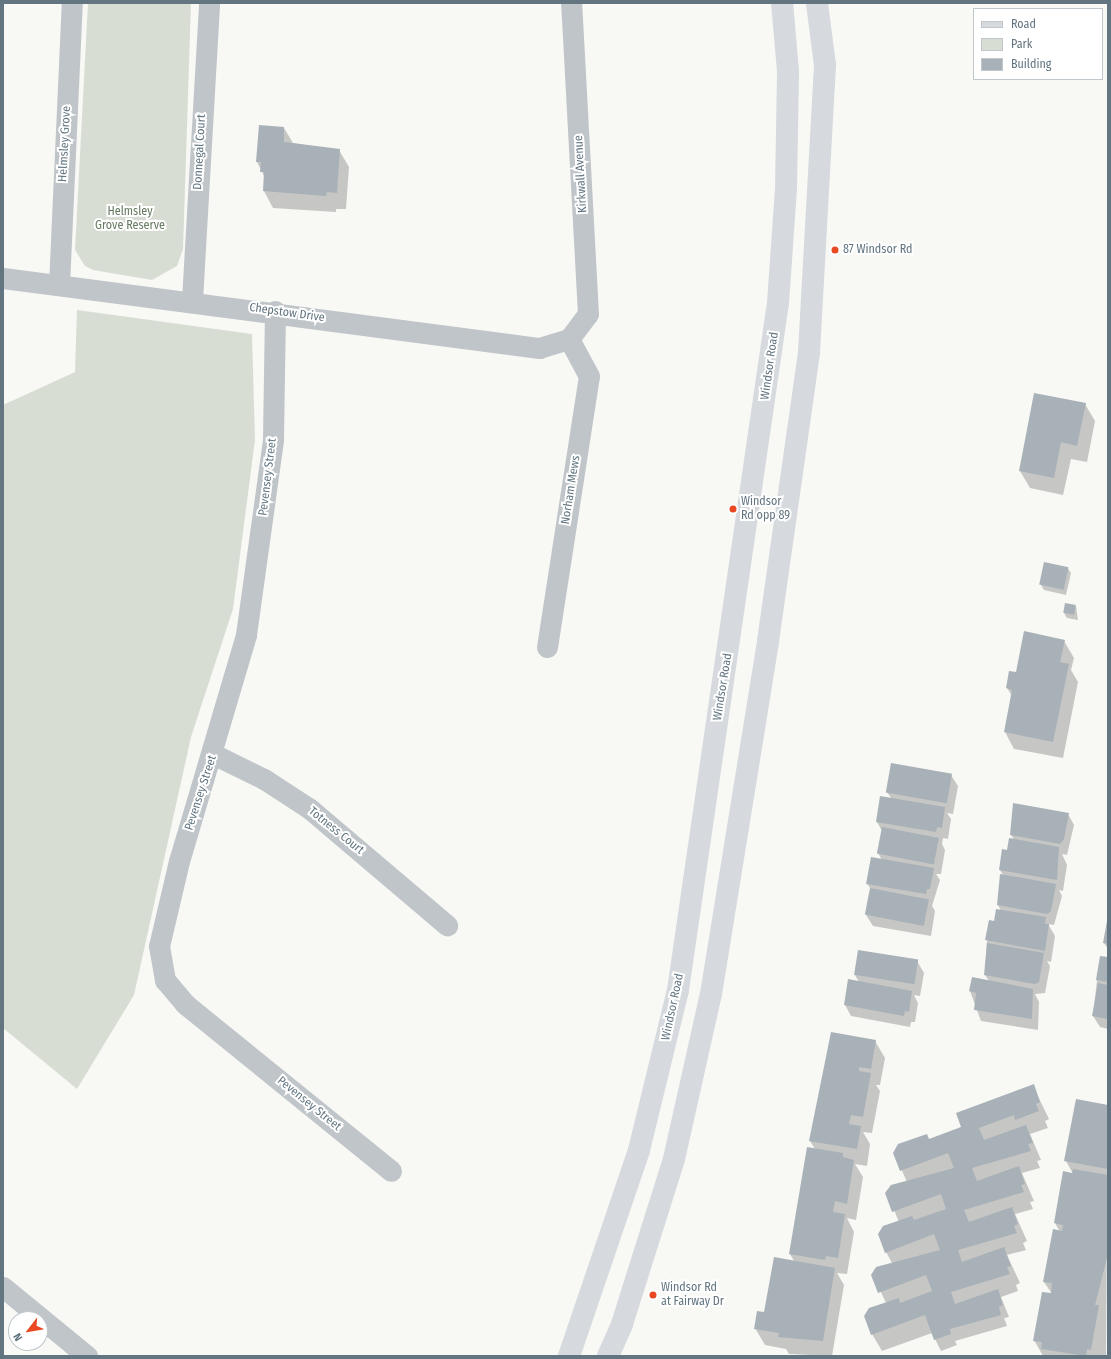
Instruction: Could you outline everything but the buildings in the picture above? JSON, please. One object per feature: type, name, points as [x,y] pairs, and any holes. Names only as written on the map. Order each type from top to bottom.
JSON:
[{"type":"main road","name":"Windsor Road","points":[[569,1356],[639,1150],[678,990],[778,303],[787,133],[788,71],[782,3]]},
{"type":"main road","points":[[608,1356],[622,1324],[676,1152],[711,994],[768,642],[809,352],[825,65],[817,3]]},
{"type":"street","name":"Helmsley Grove","points":[[59,285],[72,3]]},
{"type":"street","name":"Donnegal Court","points":[[192,300],[208,3]]},
{"type":"street","name":"Kirkwall Avenue","points":[[568,339],[588,314],[571,3]]},
{"type":"street","name":"Chepstow Drive","points":[[3,278],[192,300],[539,348],[568,339]]},
{"type":"street","name":"Pevensey Street","points":[[275,311],[273,440],[246,635],[213,754],[179,861],[160,946],[165,980],[185,1004],[391,1171]]},
{"type":"street","name":"Norham Mews","points":[[547,647],[589,376],[568,339]]},
{"type":"street","name":"Totness Court","points":[[213,754],[264,780],[310,809],[447,925]]},
{"type":"street","points":[[3,1287],[87,1356]]},
{"type":"green space","name":"Helmsley Grove Reserve","points":[[88,3],[191,3],[183,249],[177,266],[152,280],[93,270],[85,266],[75,250]]},
{"type":"green space","points":[[77,310],[252,334],[255,440],[233,609],[191,737],[134,995],[77,1089],[3,1028],[3,405],[75,372]]},
{"type":"place","name":"87 Windsor Rd","points":[[835,250]]},
{"type":"place","name":"Windsor Rd opp 89","points":[[733,509]]},
{"type":"place","name":"Windsor Rd at Fairway Dr","points":[[653,1295]]}]
